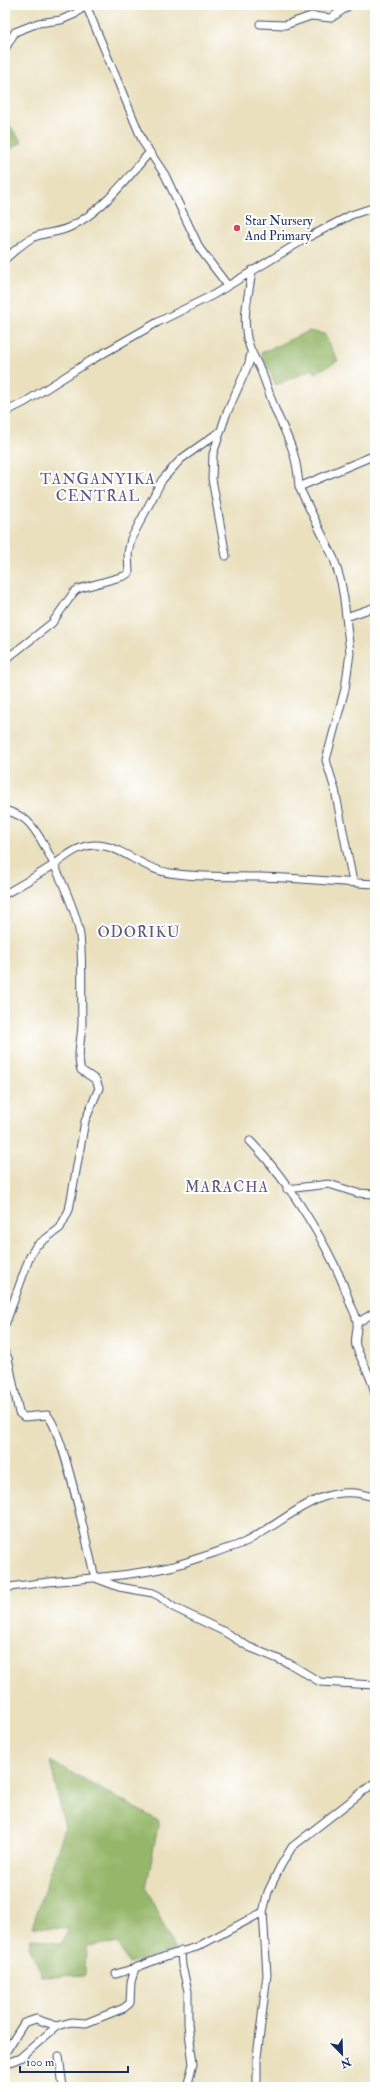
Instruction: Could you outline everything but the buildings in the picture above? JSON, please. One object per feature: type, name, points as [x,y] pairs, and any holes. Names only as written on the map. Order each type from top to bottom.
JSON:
[{"type":"street","points":[[5,49],[16,32],[20,29],[38,23],[61,20],[75,14],[86,5],[149,153],[165,175],[200,249],[228,286]]},
{"type":"street","points":[[260,24],[285,26],[311,16],[331,18],[350,5]]},
{"type":"street","points":[[5,259],[36,236],[63,230],[76,224],[110,198],[149,153]]},
{"type":"street","points":[[5,412],[25,402],[90,361],[158,322],[213,295],[252,270],[337,221],[375,207]]},
{"type":"street","points":[[252,270],[245,315],[246,332],[251,353],[260,370],[277,414],[292,444],[297,465],[299,487],[319,525],[334,559],[341,582],[350,653],[345,689],[326,760],[335,790],[353,882]]},
{"type":"street","points":[[226,556],[212,480],[213,454],[219,432],[235,391],[249,363],[251,353]]},
{"type":"street","points":[[5,660],[52,623],[78,589],[124,576],[129,572],[128,553],[131,538],[162,480],[181,459],[219,432]]},
{"type":"street","points":[[299,487],[375,455]]},
{"type":"street","points":[[346,617],[375,607]]},
{"type":"street","points":[[5,810],[21,816],[36,830],[44,843],[75,915],[80,937],[82,1038],[80,1066],[84,1074],[96,1080],[99,1088],[85,1121],[69,1210],[60,1228],[36,1246],[30,1256],[5,1325]]},
{"type":"street","points":[[5,894],[53,865],[68,854],[79,848],[94,845],[108,846],[151,869],[169,873],[221,878],[260,877],[375,884]]},
{"type":"street","points":[[250,1141],[262,1153],[303,1212],[333,1262],[347,1293],[357,1323],[355,1335],[356,1345],[373,1382],[375,1394]]},
{"type":"street","points":[[287,1189],[329,1184],[357,1193],[375,1194]]},
{"type":"street","points":[[357,1323],[375,1312]]},
{"type":"street","points":[[6,1357],[18,1408],[22,1416],[47,1415],[53,1424],[71,1481],[95,1578]]},
{"type":"street","points":[[5,1588],[95,1578],[173,1566],[243,1544],[317,1498],[351,1492],[375,1498]]},
{"type":"street","points":[[95,1578],[119,1587],[152,1593],[160,1596],[173,1607],[223,1631],[248,1647],[290,1664],[320,1682],[375,1685]]},
{"type":"street","points":[[257,2087],[257,2057],[266,1975],[263,1912],[268,1892],[292,1847],[375,1782]]},
{"type":"street","points":[[116,1974],[181,1951],[197,1947],[263,1912]]},
{"type":"street","points":[[181,1951],[182,1966],[188,1991],[188,2024],[193,2064],[187,2087]]},
{"type":"street","points":[[5,2064],[20,2058],[57,2026],[71,2022],[86,2023],[124,2008],[130,2003],[131,1982],[135,1968]]},
{"type":"street","points":[[5,2053],[24,2023],[36,2019],[57,2026]]},
{"type":"street","points":[[59,2056],[63,2087]]},
{"type":"green space","points":[[5,119],[22,142],[5,153]]},
{"type":"green space","points":[[309,331],[324,334],[338,361],[315,373],[313,369],[276,385],[261,353]]},
{"type":"green space","points":[[50,1761],[159,1821],[146,1888],[175,1950],[129,1964],[118,1943],[86,1946],[85,1975],[42,1976],[29,1947],[31,1938],[61,1944],[69,1929],[32,1927],[65,1828]]},
{"type":"place","name":"Star Nursery And Primary","points":[[237,228]]},
{"type":"district","name":"TANGANYIKA CENTRAL","points":[[98,488]]},
{"type":"district","name":"ODORIKU","points":[[139,932]]},
{"type":"district","name":"MARACHA","points":[[227,1187]]}]
